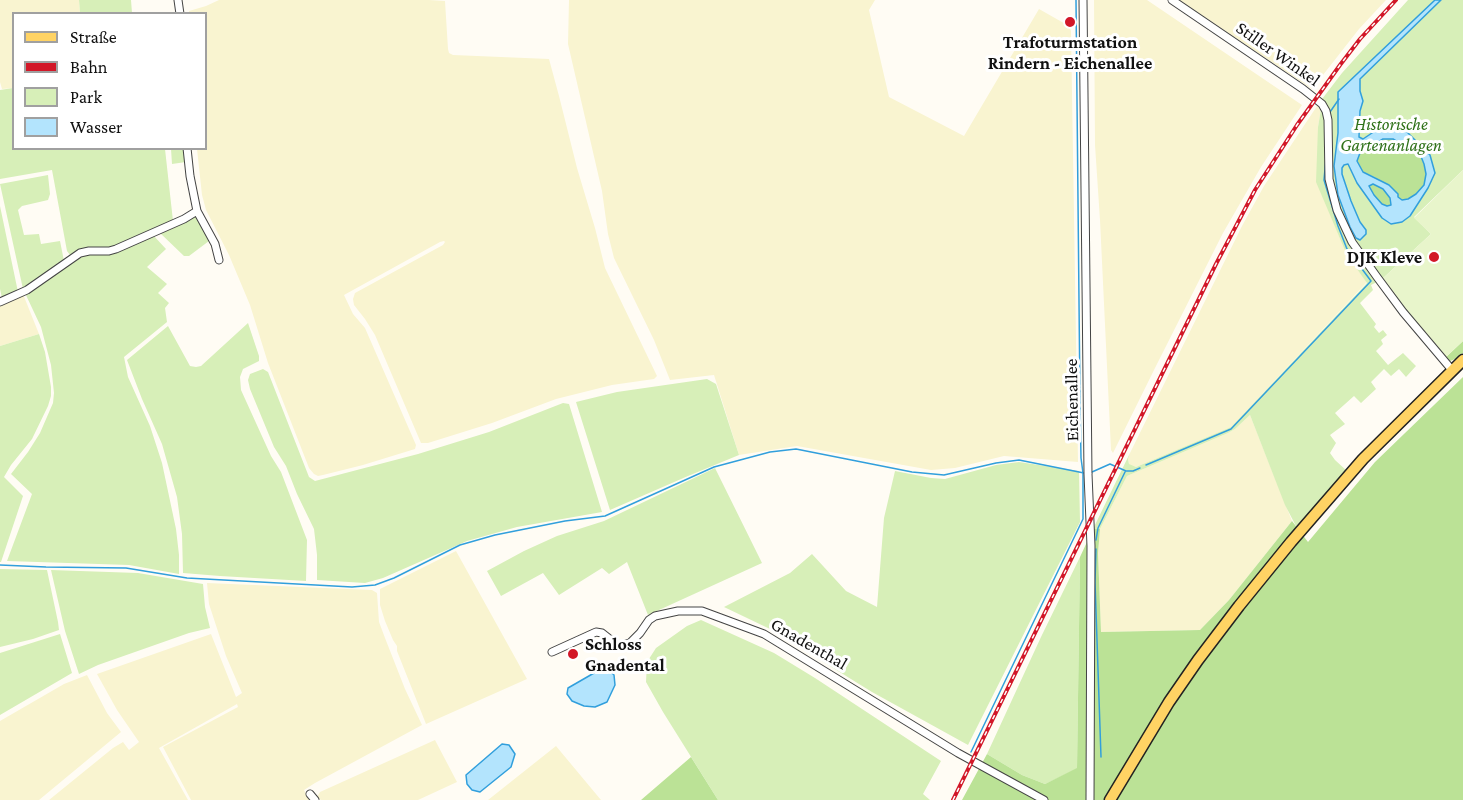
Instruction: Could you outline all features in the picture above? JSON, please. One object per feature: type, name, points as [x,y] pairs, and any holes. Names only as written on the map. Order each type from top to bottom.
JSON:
[{"type":"main road","points":[[1110,800],[1169,702],[1239,606],[1363,459],[1463,360]]},
{"type":"street","name":"Eichenallee","points":[[1083,0],[1088,470],[1091,546],[1090,800]]},
{"type":"street","name":"Stiller Winkel","points":[[1172,0],[1322,104],[1328,120],[1329,179],[1337,210],[1352,242],[1403,312],[1452,370]]},
{"type":"street","points":[[187,150],[197,211],[214,244],[219,260]]},
{"type":"street","points":[[0,302],[27,290],[80,253],[117,249],[197,211]]},
{"type":"street","name":"Gnadenthal","points":[[552,652],[596,633],[602,633],[616,644],[630,643],[652,618],[678,611],[702,611],[764,634],[958,753],[1044,800]]},
{"type":"street","points":[[309,794],[315,800]]},
{"type":"shaded area","points":[[0,0],[79,0],[80,12],[12,12],[12,88],[2,89],[0,82]]},
{"type":"shaded area","points":[[219,0],[445,1],[449,53],[549,59],[605,268],[657,376],[654,379],[612,385],[556,399],[492,423],[428,443],[421,443],[375,335],[354,305],[353,299],[355,293],[445,242],[440,242],[344,295],[353,314],[365,328],[416,445],[415,449],[323,475],[314,474],[309,468],[268,363],[250,305],[229,255],[206,210],[202,195],[197,150],[207,150],[207,12],[189,11]]},
{"type":"shaded area","points":[[569,0],[875,0],[869,10],[889,97],[964,136],[1039,9],[1069,26],[1071,31],[1078,462],[1004,456],[955,468],[931,470],[797,446],[739,455],[714,375],[670,380],[654,340],[614,258],[602,191],[568,44]]},
{"type":"shaded area","points":[[1094,0],[1147,0],[1302,105],[1261,167],[1223,233],[1113,453],[1111,450],[1095,145]]},
{"type":"shaded area","points":[[1179,0],[1386,0],[1359,29],[1312,89]]},
{"type":"shaded area","points":[[1319,103],[1321,109],[1318,127],[1347,255],[1367,282],[1231,427],[1136,467],[1131,466],[1128,459],[1130,453],[1242,226],[1264,186]]},
{"type":"shaded area","points":[[23,294],[39,334],[0,346],[0,304]]},
{"type":"shaded area","points":[[1250,415],[1292,521],[1229,600],[1200,630],[1101,632],[1098,553],[1100,529],[1127,476],[1228,433]]},
{"type":"shaded area","points":[[456,551],[527,679],[426,724],[397,646],[385,621],[380,605],[380,589]]},
{"type":"shaded area","points":[[207,583],[372,590],[377,593],[379,622],[405,689],[422,725],[304,790],[309,800],[191,800],[163,747],[238,707],[237,704],[159,748],[188,800],[49,800],[113,748],[123,742],[129,750],[139,742],[117,710],[97,674],[211,634],[236,697],[242,693],[226,656],[209,604]]},
{"type":"shaded area","points":[[87,675],[107,713],[121,732],[39,800],[0,800],[0,721],[64,684]]},
{"type":"shaded area","points":[[435,740],[457,782],[418,800],[321,800],[317,797],[320,792]]},
{"type":"shaded area","points":[[556,746],[601,800],[488,800]]},
{"type":"green space","points":[[79,0],[131,0],[132,12],[80,12]]},
{"type":"green space","name":"Historische Gartenanlagen","points":[[1408,0],[1463,0],[1463,170],[1414,217],[1431,234],[1381,280],[1371,285],[1373,290],[1360,303],[1376,324],[1374,327],[1379,333],[1383,330],[1387,335],[1381,340],[1383,344],[1376,351],[1388,365],[1403,353],[1416,366],[1406,377],[1399,369],[1391,376],[1384,369],[1371,382],[1376,389],[1361,403],[1354,396],[1335,413],[1345,424],[1330,435],[1336,443],[1330,453],[1347,471],[1297,528],[1285,505],[1250,415],[1228,433],[1127,476],[1100,529],[1093,529],[1130,453],[1129,464],[1136,467],[1231,427],[1367,283],[1347,255],[1316,182],[1321,109],[1319,103],[1342,73]]},
{"type":"green space","points":[[12,88],[12,150],[165,150],[173,221],[115,249],[70,255],[67,251],[52,170],[0,179],[0,90]]},
{"type":"green space","points":[[1383,139],[1393,139],[1418,149],[1426,174],[1424,185],[1408,199],[1402,200],[1375,177],[1363,172],[1357,161],[1360,153]]},
{"type":"green space","points":[[171,150],[185,150],[186,162],[172,164]]},
{"type":"green space","name":"DJK Kleve","points":[[1463,170],[1463,341],[1446,357],[1381,280],[1431,234],[1414,218]]},
{"type":"green space","points":[[48,175],[50,194],[48,200],[22,206],[18,210],[24,235],[39,234],[41,244],[60,241],[64,261],[23,289],[0,184]]},
{"type":"green space","points":[[1373,183],[1383,189],[1390,198],[1391,205],[1382,204],[1374,195],[1369,186]]},
{"type":"green space","points":[[0,206],[18,292],[2,298],[0,289]]},
{"type":"green space","points":[[195,214],[209,241],[189,256],[184,256],[159,232]]},
{"type":"green space","points":[[153,235],[166,249],[147,267],[167,284],[158,293],[169,303],[165,308],[167,322],[124,357],[128,377],[150,426],[162,463],[176,529],[179,574],[129,565],[7,561],[32,494],[11,474],[40,433],[53,403],[54,393],[51,365],[41,327],[25,293],[81,255],[104,254]]},
{"type":"green space","points":[[248,323],[259,361],[243,369],[240,377],[241,390],[271,456],[281,472],[307,540],[306,581],[183,573],[182,534],[177,497],[162,444],[127,360],[168,326],[190,366],[201,366]]},
{"type":"green space","points":[[39,334],[45,352],[51,396],[32,439],[4,477],[23,496],[0,562],[0,346]]},
{"type":"green space","points":[[1463,341],[1463,353],[1450,361],[1446,357]]},
{"type":"green space","points":[[263,369],[268,372],[309,477],[315,481],[418,454],[489,432],[563,403],[569,404],[602,512],[517,527],[467,541],[383,578],[365,583],[317,580],[314,529],[286,466],[274,447],[250,389],[248,380],[250,374]]},
{"type":"green space","points":[[1463,377],[1463,800],[962,800],[987,754],[1022,775],[1045,784],[1077,768],[1080,557],[1093,529],[1100,529],[1098,553],[1101,632],[1200,630],[1229,600],[1292,521],[1308,542],[1375,462]]},
{"type":"green space","points":[[707,379],[716,384],[739,455],[610,510],[576,402],[617,392]]},
{"type":"green space","points":[[1019,462],[1079,471],[1080,522],[968,745],[872,692],[770,629],[724,607],[790,573],[812,554],[846,591],[877,607],[884,518],[895,471],[945,479],[996,465]]},
{"type":"green space","points":[[715,468],[762,563],[648,615],[627,562],[609,574],[602,568],[559,595],[543,573],[501,596],[487,571],[557,536],[604,521]]},
{"type":"green space","points":[[1080,557],[1077,769],[1045,784],[1022,775],[987,754]]},
{"type":"green space","points":[[0,569],[47,570],[59,630],[0,647]]},
{"type":"green space","points":[[51,570],[138,573],[203,584],[210,628],[189,633],[79,674],[65,631]]},
{"type":"green space","points":[[701,620],[774,653],[941,761],[923,794],[930,800],[718,800],[646,682],[647,662],[656,648],[687,626]]},
{"type":"green space","points":[[60,634],[72,673],[0,715],[0,653]]},
{"type":"green space","points":[[691,757],[718,800],[641,800]]},
{"type":"water","points":[[1435,0],[1441,0],[1360,79],[1363,101],[1360,111],[1359,137],[1363,139],[1381,127],[1392,124],[1403,128],[1430,155],[1435,173],[1410,216],[1402,222],[1391,224],[1382,218],[1357,183],[1348,164],[1344,165],[1342,174],[1351,201],[1366,230],[1366,234],[1360,240],[1356,238],[1350,227],[1338,195],[1334,166],[1338,133],[1338,92]],"holes":[[[1383,139],[1393,139],[1418,149],[1426,174],[1424,185],[1408,199],[1402,200],[1389,185],[1363,172],[1357,161],[1360,153]],[[1373,184],[1383,189],[1390,198],[1391,205],[1382,204],[1374,195],[1369,186]]]},
{"type":"water","points":[[601,669],[609,670],[614,675],[615,685],[607,702],[595,707],[584,706],[572,701],[567,694],[568,688]]},
{"type":"water","points":[[502,744],[509,745],[515,754],[511,767],[480,792],[472,790],[467,784],[466,775]]},
{"type":"waterway","points":[[971,752],[1083,519],[1076,0]]},
{"type":"waterway","points":[[1330,112],[1339,99]]},
{"type":"waterway","points":[[1146,465],[1231,429],[1371,281],[1347,249],[1338,226],[1324,180],[1326,158]]},
{"type":"waterway","points":[[0,565],[126,568],[187,578],[352,587],[375,585],[460,545],[495,535],[565,521],[605,516],[714,467],[770,452],[796,449],[912,472],[944,475],[1019,460],[1084,473]]},
{"type":"waterway","points":[[1092,472],[1110,464],[1126,471],[1140,468]]},
{"type":"waterway","points":[[1096,540],[1098,528],[1125,472]]},
{"type":"waterway","points":[[1096,549],[1101,757]]},
{"type":"railway","points":[[953,800],[1216,264],[1255,190],[1297,125],[1340,65],[1360,39],[1396,0]]},
{"type":"place","name":"Trafoturmstation Rindern - Eichenallee","points":[[1070,22]]},
{"type":"place","name":"DJK Kleve","points":[[1434,257]]},
{"type":"place","name":"Schloss Gnadental","points":[[573,654]]}]
